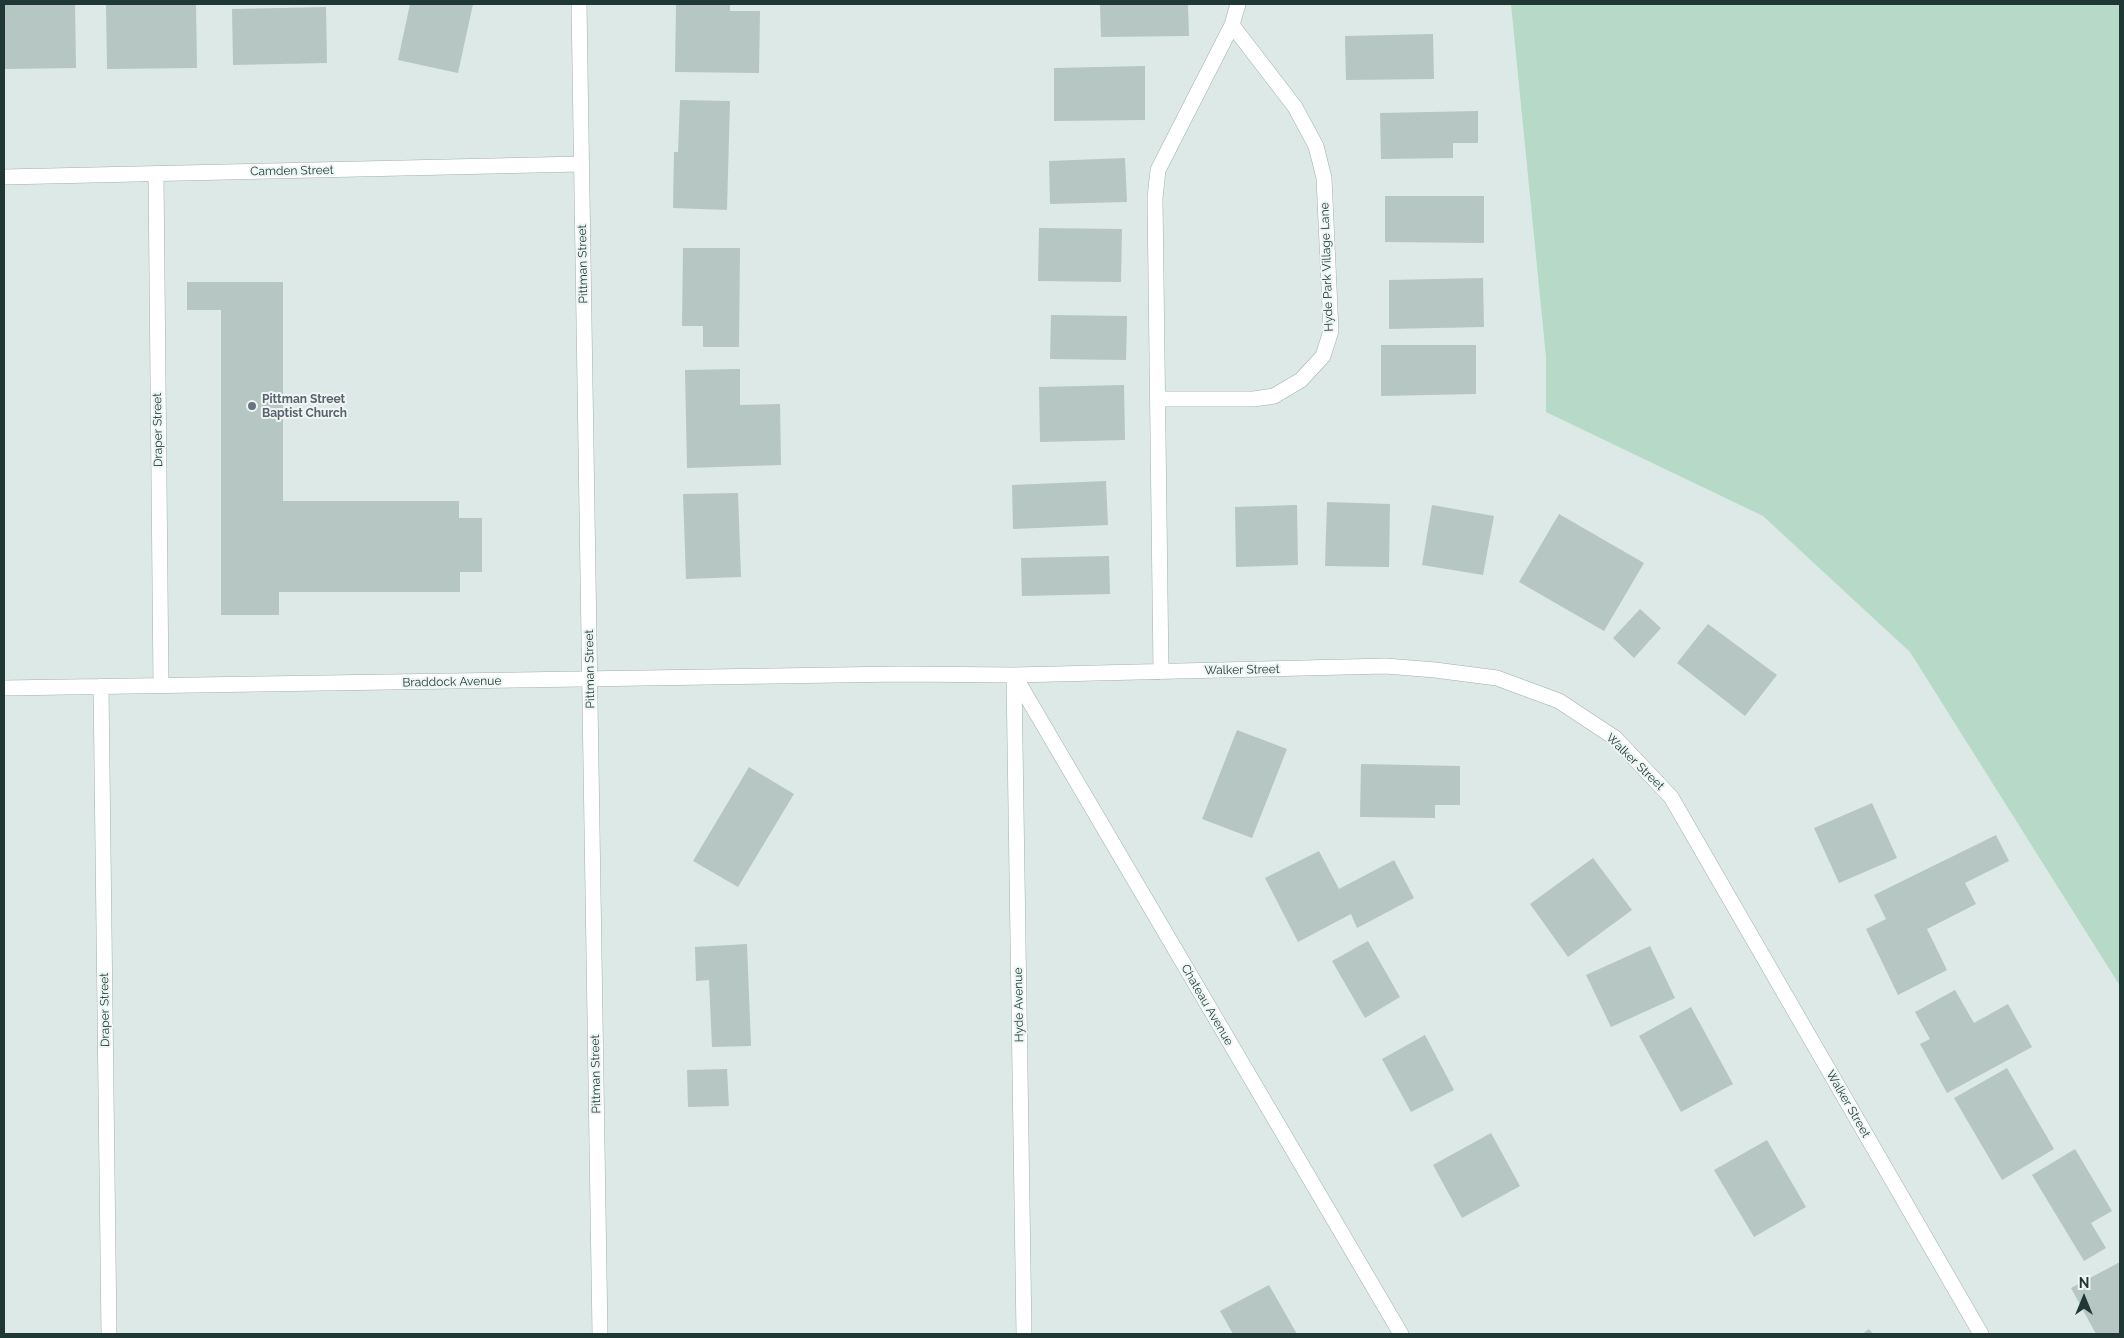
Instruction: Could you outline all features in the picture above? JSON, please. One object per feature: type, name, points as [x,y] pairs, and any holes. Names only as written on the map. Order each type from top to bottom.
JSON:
[{"type":"street","name":"Pittman Street","points":[[579,4],[600,1334]]},
{"type":"street","points":[[1161,672],[1155,198],[1158,170],[1232,26],[1238,4]]},
{"type":"street","name":"Hyde Park Village Lane","points":[[1158,399],[1254,399],[1274,396],[1301,380],[1322,356],[1331,331],[1324,178],[1316,146],[1295,107],[1232,26]]},
{"type":"street","name":"Camden Street","points":[[4,176],[581,164]]},
{"type":"street","name":"Draper Street","points":[[156,174],[161,686]]},
{"type":"street","name":"Walker Street","points":[[901,674],[1014,675],[1386,666],[1497,678],[1559,701],[1615,738],[1671,797],[1981,1334]]},
{"type":"street","name":"Braddock Avenue","points":[[4,688],[901,674]]},
{"type":"street","name":"Hyde Avenue","points":[[1014,675],[1024,1334]]},
{"type":"street","name":"Chateau Avenue","points":[[1014,675],[1401,1334]]},
{"type":"street","name":"Draper Street","points":[[101,686],[108,1334]]},
{"type":"green space","points":[[1511,4],[2120,4],[2120,986],[1910,652],[1763,516],[1546,412],[1546,357]]},
{"type":"building","points":[[4,4],[75,4],[76,68],[4,69]]},
{"type":"building","points":[[106,4],[196,4],[197,68],[107,69]]},
{"type":"building","points":[[410,4],[473,4],[458,73],[398,60]]},
{"type":"building","points":[[676,4],[730,4],[730,11],[760,11],[759,73],[675,72]]},
{"type":"building","points":[[1100,4],[1188,4],[1189,36],[1101,37]]},
{"type":"building","points":[[326,7],[327,63],[233,65],[232,9]]},
{"type":"building","points":[[1433,34],[1434,79],[1346,80],[1345,36]]},
{"type":"building","points":[[1145,66],[1145,120],[1054,121],[1054,68]]},
{"type":"building","points":[[680,100],[730,101],[727,210],[673,208],[674,152],[678,152]]},
{"type":"building","points":[[1478,111],[1478,143],[1453,143],[1453,158],[1381,159],[1380,113]]},
{"type":"building","points":[[1125,158],[1127,202],[1050,204],[1049,161]]},
{"type":"building","points":[[1385,196],[1484,196],[1484,243],[1385,242]]},
{"type":"building","points":[[1039,228],[1122,229],[1121,282],[1038,281]]},
{"type":"building","points":[[683,248],[740,248],[739,347],[703,347],[703,326],[682,326]]},
{"type":"building","points":[[1483,278],[1484,327],[1389,329],[1389,280]]},
{"type":"building","name":"Pittman Street Baptist Church","points":[[187,282],[283,282],[283,501],[459,501],[459,518],[482,518],[482,572],[460,572],[460,592],[279,592],[279,615],[221,615],[221,310],[187,310]]},
{"type":"building","points":[[1051,315],[1127,316],[1126,360],[1050,359]]},
{"type":"building","points":[[1381,345],[1476,345],[1476,394],[1381,396]]},
{"type":"building","points":[[740,369],[740,405],[780,404],[781,465],[687,468],[685,370]]},
{"type":"building","points":[[1124,385],[1125,440],[1040,442],[1039,387]]},
{"type":"building","points":[[1106,481],[1108,525],[1013,529],[1012,485]]},
{"type":"building","points":[[738,493],[741,577],[686,579],[683,494]]},
{"type":"building","points":[[1327,502],[1390,504],[1389,567],[1325,566]]},
{"type":"building","points":[[1297,505],[1298,565],[1236,567],[1235,507]]},
{"type":"building","points":[[1432,505],[1494,516],[1483,575],[1422,565]]},
{"type":"building","points":[[1559,514],[1644,563],[1604,631],[1519,582]]},
{"type":"building","points":[[1109,556],[1110,594],[1022,596],[1021,558]]},
{"type":"building","points":[[1640,609],[1661,628],[1634,658],[1613,638]]},
{"type":"building","points":[[1708,624],[1777,675],[1745,716],[1677,663]]},
{"type":"building","points":[[1237,730],[1287,749],[1252,838],[1202,819]]},
{"type":"building","points":[[1361,764],[1460,766],[1460,805],[1435,805],[1435,818],[1360,817]]},
{"type":"building","points":[[749,767],[794,794],[738,887],[693,861]]},
{"type":"building","points":[[1872,803],[1897,858],[1839,883],[1814,828]]},
{"type":"building","points":[[1996,835],[2009,861],[1965,883],[1976,904],[1927,929],[1947,970],[1898,995],[1866,929],[1886,919],[1874,895]]},
{"type":"building","points":[[1319,851],[1339,889],[1394,860],[1414,898],[1357,928],[1351,914],[1298,942],[1265,878]]},
{"type":"building","points":[[1593,858],[1632,910],[1568,957],[1530,904]]},
{"type":"building","points":[[1368,941],[1400,997],[1365,1018],[1332,961]]},
{"type":"building","points":[[747,944],[751,1046],[712,1047],[709,980],[696,981],[695,947]]},
{"type":"building","points":[[1650,946],[1675,998],[1611,1027],[1586,975]]},
{"type":"building","points":[[1955,990],[1974,1023],[2008,1004],[2032,1047],[1947,1093],[1920,1044],[1930,1039],[1915,1012]]},
{"type":"building","points":[[1691,1007],[1733,1084],[1681,1112],[1639,1036]]},
{"type":"building","points":[[1425,1035],[1454,1090],[1411,1112],[1382,1059]]},
{"type":"building","points":[[2007,1068],[2054,1149],[2002,1180],[1954,1098]]},
{"type":"building","points":[[727,1069],[729,1106],[688,1107],[687,1070]]},
{"type":"building","points":[[1491,1133],[1520,1186],[1462,1218],[1433,1165]]},
{"type":"building","points":[[1767,1140],[1806,1207],[1754,1237],[1714,1170]]},
{"type":"building","points":[[2075,1149],[2112,1211],[2091,1223],[2106,1248],[2084,1261],[2032,1175]]},
{"type":"building","points":[[2120,1262],[2120,1334],[2096,1334],[2071,1288]]},
{"type":"building","points":[[1269,1285],[1297,1334],[1233,1334],[1220,1311]]},
{"type":"building","points":[[1869,1329],[1873,1334],[1862,1334]]},
{"type":"place","name":"Pittman Street Baptist Church","points":[[252,406]]}]
